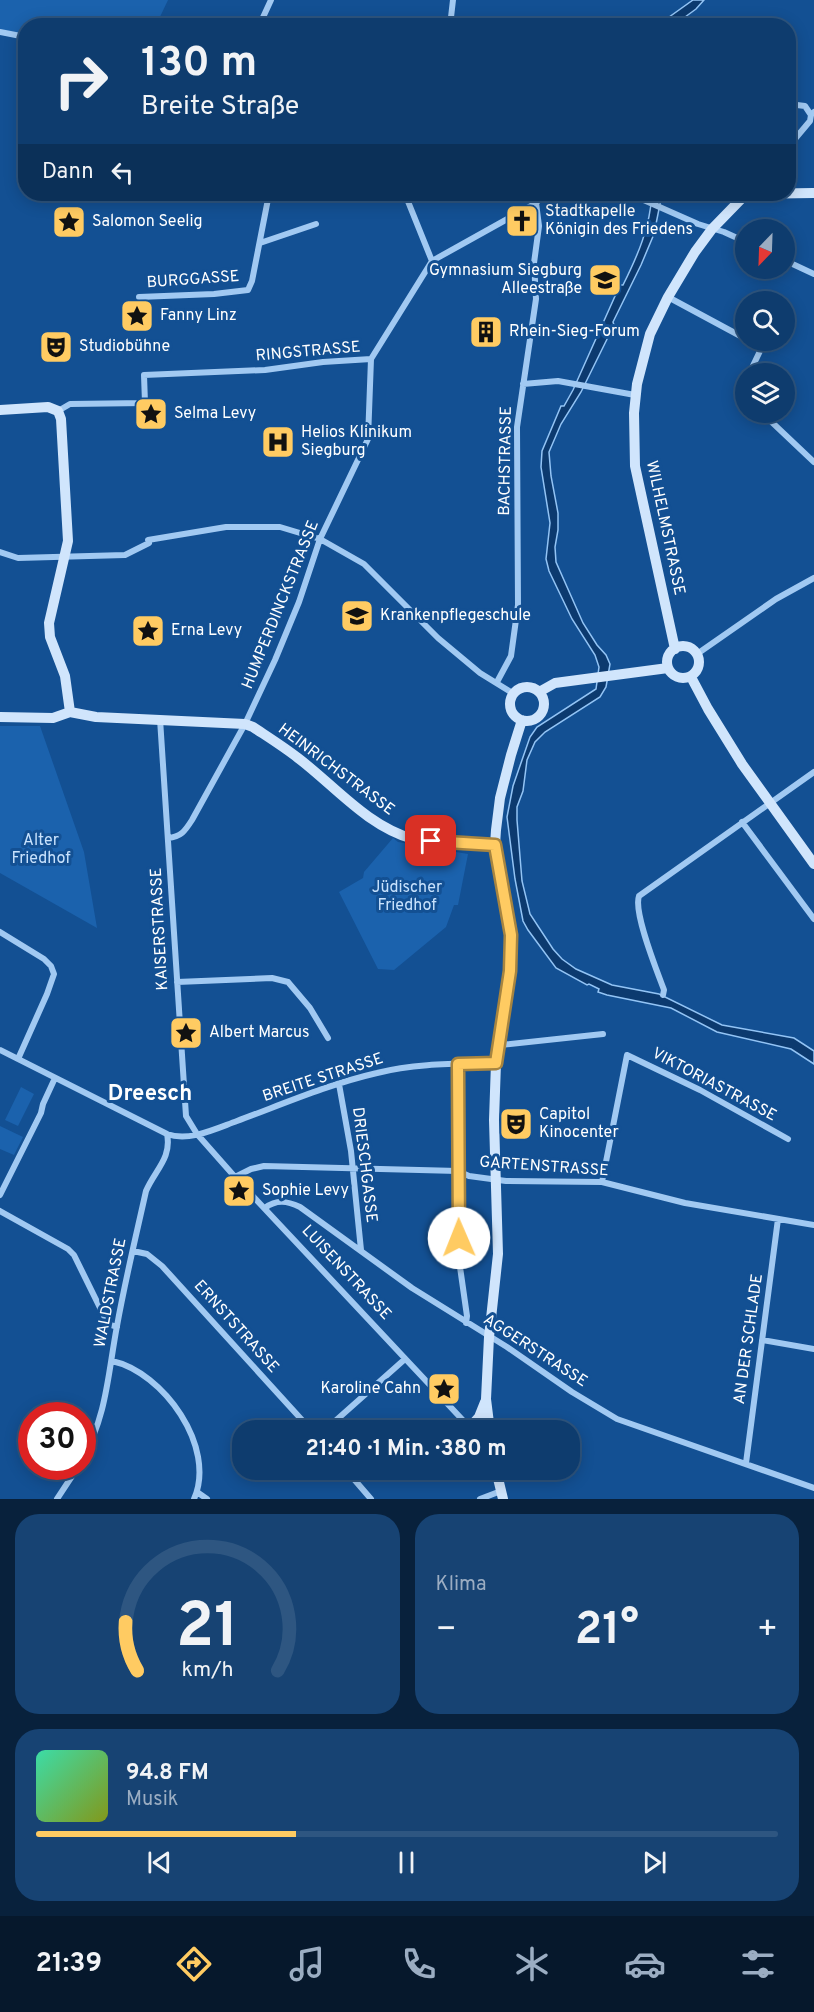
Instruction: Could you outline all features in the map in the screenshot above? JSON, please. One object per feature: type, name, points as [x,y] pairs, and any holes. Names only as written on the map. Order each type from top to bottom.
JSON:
[{"type":"main road","points":[[796,194],[814,193]]},
{"type":"main road","name":"WILHELMSTRASSE","points":[[675,649],[635,466],[635,395],[641,363],[650,334],[669,297],[695,252],[712,229],[740,201]]},
{"type":"main road","points":[[0,410],[48,407],[58,411],[61,419],[68,541],[49,623],[50,637],[65,676],[70,712],[53,718],[0,717]]},
{"type":"main road","points":[[538,692],[555,683],[668,668],[679,678],[691,677],[698,669],[697,654],[685,646],[675,649],[669,655],[668,668]]},
{"type":"main road","points":[[691,677],[724,735],[814,864]]},
{"type":"main road","points":[[524,688],[532,688],[538,692],[543,700],[541,714],[533,720],[522,720],[512,711],[510,702],[514,693],[524,688]]},
{"type":"main road","name":"HEINRICHSTRASSE","points":[[70,712],[96,717],[245,724],[297,757],[372,820],[389,830],[414,839],[448,844],[495,845]]},
{"type":"main road","points":[[489,1420],[486,1399],[489,1337],[498,1254],[494,1120],[496,1063],[510,971],[511,935],[495,845],[500,798],[522,720]]},
{"type":"main road","points":[[477,1420],[486,1399]]},
{"type":"main road","points":[[498,1480],[502,1495]]},
{"type":"street","points":[[263,18],[271,0]]},
{"type":"street","points":[[451,18],[453,0]]},
{"type":"street","points":[[0,32],[18,35]]},
{"type":"street","points":[[796,105],[805,106],[813,114],[796,137]]},
{"type":"street","points":[[268,201],[260,243],[316,224]]},
{"type":"street","points":[[408,201],[432,261]]},
{"type":"street","points":[[646,201],[735,237]]},
{"type":"street","name":"RINGSTRASSE","points":[[58,411],[70,404],[145,403],[144,375],[265,370],[323,362],[371,360],[432,261],[536,203]]},
{"type":"street","name":"BACHSTRASSE","points":[[497,682],[511,656],[518,605],[517,427],[536,299],[534,263],[538,226],[536,203]]},
{"type":"street","name":"BURGGASSE","points":[[139,297],[248,290],[260,243]]},
{"type":"street","points":[[795,265],[814,274]]},
{"type":"street","points":[[669,297],[735,333]]},
{"type":"street","name":"HUMPERDINCKSTRASSE","points":[[168,838],[177,837],[187,828],[245,724],[279,651],[299,602],[320,539],[368,439],[371,360]]},
{"type":"street","points":[[523,384],[558,381],[635,395]]},
{"type":"street","points":[[773,423],[814,462]]},
{"type":"street","points":[[0,552],[18,558],[125,555],[149,542],[226,527],[280,527],[320,539],[364,564],[438,638],[480,673],[514,693]]},
{"type":"street","points":[[697,654],[776,599],[814,578]]},
{"type":"street","name":"KAISERSTRASSE","points":[[160,719],[186,1116],[197,1134]]},
{"type":"street","points":[[663,995],[664,990],[639,915],[637,902],[639,896],[814,772]]},
{"type":"street","points":[[742,822],[814,919]]},
{"type":"street","points":[[0,932],[44,959],[51,966],[54,974],[18,1059]]},
{"type":"street","points":[[177,982],[272,978],[288,982],[310,1008],[328,1038]]},
{"type":"street","points":[[500,1045],[603,1034]]},
{"type":"street","points":[[0,1050],[167,1134]]},
{"type":"street","name":"VIKTORIASTRASSE","points":[[602,1182],[627,1055],[700,1090],[788,1139]]},
{"type":"street","name":"BREITE STRASSE","points":[[167,1134],[182,1138],[213,1130],[339,1084],[379,1072],[422,1066],[496,1063]]},
{"type":"street","points":[[458,1064],[459,1260],[466,1323]]},
{"type":"street","points":[[0,1195],[41,1113],[55,1078]]},
{"type":"street","name":"DRIESCHGASSE","points":[[339,1084],[353,1168],[361,1251]]},
{"type":"street","name":"WALDSTRASSE","points":[[96,1428],[103,1412],[117,1327],[146,1191],[169,1150],[167,1134]]},
{"type":"street","name":"LUISENSTRASSE","points":[[197,1134],[463,1420]]},
{"type":"street","name":"GARTENSTRASSE","points":[[235,1177],[251,1169],[264,1166],[458,1171],[469,1176],[495,1179],[602,1182],[686,1203],[814,1225]]},
{"type":"street","name":"AGGERSTRASSE","points":[[265,1208],[281,1201],[292,1203],[412,1288],[617,1419],[746,1462],[814,1488]]},
{"type":"street","points":[[0,1211],[63,1246],[74,1255],[108,1324],[117,1327]]},
{"type":"street","name":"AN DER SCHLADE","points":[[746,1462],[778,1219]]},
{"type":"street","name":"ERNSTSTRASSE","points":[[133,1251],[147,1254],[162,1266],[302,1420]]},
{"type":"street","points":[[762,1340],[814,1349]]},
{"type":"street","points":[[336,1420],[405,1359]]},
{"type":"street","points":[[112,1361],[136,1369],[151,1381],[188,1427],[199,1454],[200,1470],[195,1496],[207,1499]]},
{"type":"street","points":[[57,1499],[69,1480]]},
{"type":"street","points":[[355,1480],[371,1499]]},
{"type":"street","points":[[480,1499],[502,1495]]},
{"type":"green space","points":[[0,0],[168,0],[159,18],[18,18],[18,32],[0,30]]},
{"type":"green space","name":"Alter Friedhof","points":[[0,726],[40,726],[84,852],[97,928],[0,873]]},
{"type":"green space","name":"Jüdischer Friedhof","points":[[393,838],[398,842],[468,854],[458,905],[454,905],[446,927],[394,970],[378,969],[339,892],[363,878],[364,872]]},
{"type":"green space","points":[[21,1087],[34,1094],[18,1126],[5,1120]]},
{"type":"green space","points":[[0,1126],[23,1137],[14,1155],[0,1149]]},
{"type":"shaded area","points":[[693,0],[704,0],[684,18],[668,18]]},
{"type":"shaded area","points":[[651,201],[661,201],[654,234],[613,322],[614,325],[581,392],[561,424],[549,452],[558,513],[556,562],[583,623],[610,664],[606,687],[600,697],[545,732],[535,742],[527,760],[523,791],[517,807],[522,881],[530,914],[553,949],[576,969],[612,985],[659,994],[722,1025],[794,1038],[814,1051],[814,1064],[791,1049],[717,1032],[671,1008],[598,992],[599,989],[556,968],[523,921],[515,879],[507,817],[513,786],[530,737],[537,727],[596,689],[599,667],[595,655],[572,619],[549,571],[546,559],[550,523],[541,467],[542,451],[561,406],[564,406],[573,390],[620,285],[623,285],[634,263]]},
{"type":"place","name":"Stadtkapelle Königin des Friedens","points":[[522,221]]},
{"type":"place","name":"Salomon Seelig","points":[[69,222]]},
{"type":"place","name":"Gymnasium Siegburg Alleestraße","points":[[605,280]]},
{"type":"place","name":"Fanny Linz","points":[[137,316]]},
{"type":"place","name":"Rhein-Sieg-Forum","points":[[486,332]]},
{"type":"place","name":"Studiobühne","points":[[56,347]]},
{"type":"place","name":"Selma Levy","points":[[151,414]]},
{"type":"place","name":"Helios Klinikum Siegburg","points":[[278,442]]},
{"type":"place","name":"Krankenpflegeschule","points":[[357,616]]},
{"type":"place","name":"Erna Levy","points":[[148,631]]},
{"type":"place","name":"Albert Marcus","points":[[186,1033]]},
{"type":"place","name":"Capitol Kinocenter","points":[[516,1124]]},
{"type":"place","name":"Sophie Levy","points":[[239,1191]]},
{"type":"place","name":"Karoline Cahn","points":[[444,1389]]},
{"type":"district","name":"Dreesch","points":[[150,1094]]},
{"type":"route","points":[[431,841],[448,844],[495,845],[511,935],[510,971],[496,1063],[458,1064],[459,1238]]}]
